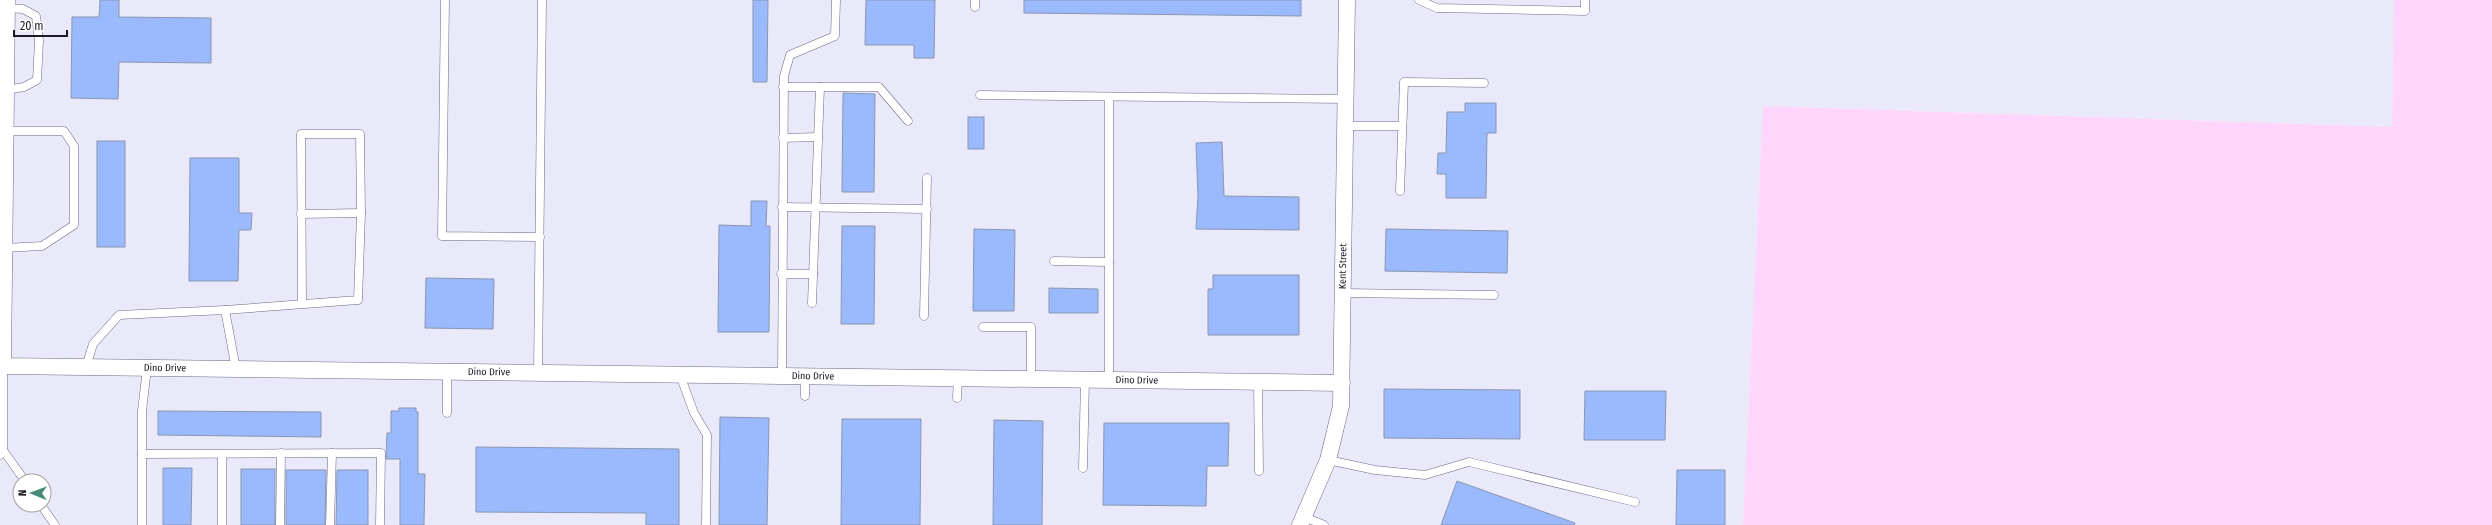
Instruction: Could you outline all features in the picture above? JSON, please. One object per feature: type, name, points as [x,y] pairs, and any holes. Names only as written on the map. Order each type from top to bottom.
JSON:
[{"type":"street","name":"Kent Street","points":[[1302,521],[1328,460],[1341,406],[1347,0]]},
{"type":"street","points":[[3,366],[2,306],[5,131],[3,107],[6,90],[6,4]]},
{"type":"street","name":"Dino Drive","points":[[3,366],[1342,384]]},
{"type":"lane","points":[[444,0],[442,236],[540,237]]},
{"type":"lane","points":[[538,373],[542,0]]},
{"type":"lane","points":[[782,376],[781,274],[784,76],[790,55],[835,36],[836,0]]},
{"type":"lane","points":[[1419,0],[1437,8],[1584,12],[1585,0]]},
{"type":"lane","points":[[6,4],[23,9],[36,16],[39,41],[37,80],[24,87],[6,90]]},
{"type":"lane","points":[[1400,191],[1404,82],[1484,83]]},
{"type":"lane","points":[[783,87],[879,87],[908,121]]},
{"type":"lane","points":[[812,303],[820,87]]},
{"type":"lane","points":[[980,95],[1109,98],[1346,99]]},
{"type":"lane","points":[[1109,98],[1109,380]]},
{"type":"lane","points":[[1345,126],[1402,126]]},
{"type":"lane","points":[[4,248],[42,246],[74,225],[74,146],[64,131],[5,131]]},
{"type":"lane","points":[[86,367],[93,344],[119,315],[263,309],[302,303],[358,300],[361,213],[360,134],[301,134],[302,303]]},
{"type":"lane","points":[[783,138],[818,137]]},
{"type":"lane","points":[[924,316],[927,178]]},
{"type":"lane","points":[[782,207],[927,209]]},
{"type":"lane","points":[[301,214],[361,213]]},
{"type":"lane","points":[[1054,260],[1109,262]]},
{"type":"lane","points":[[781,274],[812,274]]},
{"type":"lane","points":[[1343,293],[1494,295]]},
{"type":"lane","points":[[226,310],[236,369]]},
{"type":"lane","points":[[983,326],[1031,327],[1031,379]]},
{"type":"lane","points":[[3,366],[2,452],[19,473]]},
{"type":"lane","points":[[142,525],[142,411],[147,368]]},
{"type":"lane","points":[[447,372],[448,413]]},
{"type":"lane","points":[[680,375],[694,413],[707,436],[706,525]]},
{"type":"lane","points":[[805,376],[805,396]]},
{"type":"lane","points":[[957,398],[958,379]]},
{"type":"lane","points":[[1083,468],[1085,380]]},
{"type":"lane","points":[[1258,382],[1259,472]]},
{"type":"lane","points":[[330,525],[332,453]]},
{"type":"lane","points":[[142,454],[381,453],[380,525]]},
{"type":"lane","points":[[222,454],[222,525]]},
{"type":"lane","points":[[280,525],[281,454]]},
{"type":"lane","points":[[1328,460],[1375,470],[1425,475],[1469,462],[1635,502]]},
{"type":"lane","points":[[47,513],[55,525]]},
{"type":"lane","points":[[1302,521],[1324,525]]},
{"type":"shaded area","points":[[0,0],[2394,0],[2392,127],[1763,106],[1743,525],[0,525]]},
{"type":"shaded area","points":[[2394,0],[2492,0],[2492,525],[1743,525],[1763,106],[2392,127]]},
{"type":"building","points":[[100,0],[119,0],[119,17],[211,18],[211,63],[119,62],[118,99],[71,98],[72,17],[99,17]]},
{"type":"building","points":[[753,0],[768,0],[767,82],[753,82]]},
{"type":"building","points":[[866,0],[935,0],[934,58],[914,58],[914,45],[865,45]]},
{"type":"building","points":[[1024,0],[1301,0],[1301,16],[1024,13]]},
{"type":"building","points":[[843,93],[875,94],[874,192],[842,192]]},
{"type":"building","points":[[1465,103],[1496,103],[1496,133],[1487,133],[1486,198],[1446,198],[1446,174],[1437,174],[1438,153],[1446,153],[1447,112],[1465,112]]},
{"type":"building","points":[[968,117],[984,117],[984,149],[968,149]]},
{"type":"building","points":[[97,141],[125,141],[125,247],[97,247]]},
{"type":"building","points":[[1222,142],[1224,196],[1299,197],[1299,230],[1196,229],[1198,196],[1196,143]]},
{"type":"building","points":[[190,158],[239,158],[239,213],[252,213],[251,230],[239,230],[238,281],[189,281]]},
{"type":"building","points":[[751,201],[767,201],[766,226],[770,226],[769,332],[718,332],[719,225],[751,226]]},
{"type":"building","points":[[842,226],[875,226],[874,324],[841,324]]},
{"type":"building","points":[[974,229],[1015,230],[1014,311],[973,311]]},
{"type":"building","points":[[1386,229],[1508,231],[1507,273],[1385,271]]},
{"type":"building","points":[[1213,275],[1299,275],[1299,335],[1208,335],[1208,289],[1213,289]]},
{"type":"building","points":[[426,278],[494,279],[493,329],[425,328]]},
{"type":"building","points":[[1049,288],[1098,289],[1098,313],[1049,313]]},
{"type":"building","points":[[1384,389],[1520,390],[1520,439],[1384,438]]},
{"type":"building","points":[[1585,391],[1666,391],[1665,440],[1584,440]]},
{"type":"building","points":[[399,408],[416,408],[416,412],[418,412],[418,474],[425,474],[424,525],[400,525],[400,459],[386,459],[387,433],[391,433],[391,411],[399,411]]},
{"type":"building","points":[[158,411],[321,412],[321,437],[158,435]]},
{"type":"building","points":[[720,417],[769,418],[767,525],[719,525]]},
{"type":"building","points":[[842,419],[921,419],[920,525],[841,525]]},
{"type":"building","points":[[994,420],[1043,421],[1042,525],[993,525]]},
{"type":"building","points":[[1104,423],[1229,423],[1228,466],[1207,466],[1206,506],[1103,505]]},
{"type":"building","points":[[476,447],[679,449],[679,525],[646,525],[646,513],[476,512]]},
{"type":"building","points":[[163,468],[192,468],[191,525],[163,525]]},
{"type":"building","points":[[241,469],[275,469],[275,525],[241,525]]},
{"type":"building","points":[[286,470],[326,470],[325,525],[286,525]]},
{"type":"building","points":[[337,470],[368,470],[368,525],[336,525]]},
{"type":"building","points":[[1677,470],[1725,470],[1725,525],[1676,525]]},
{"type":"building","points":[[1457,481],[1575,523],[1574,525],[1441,525]]}]
